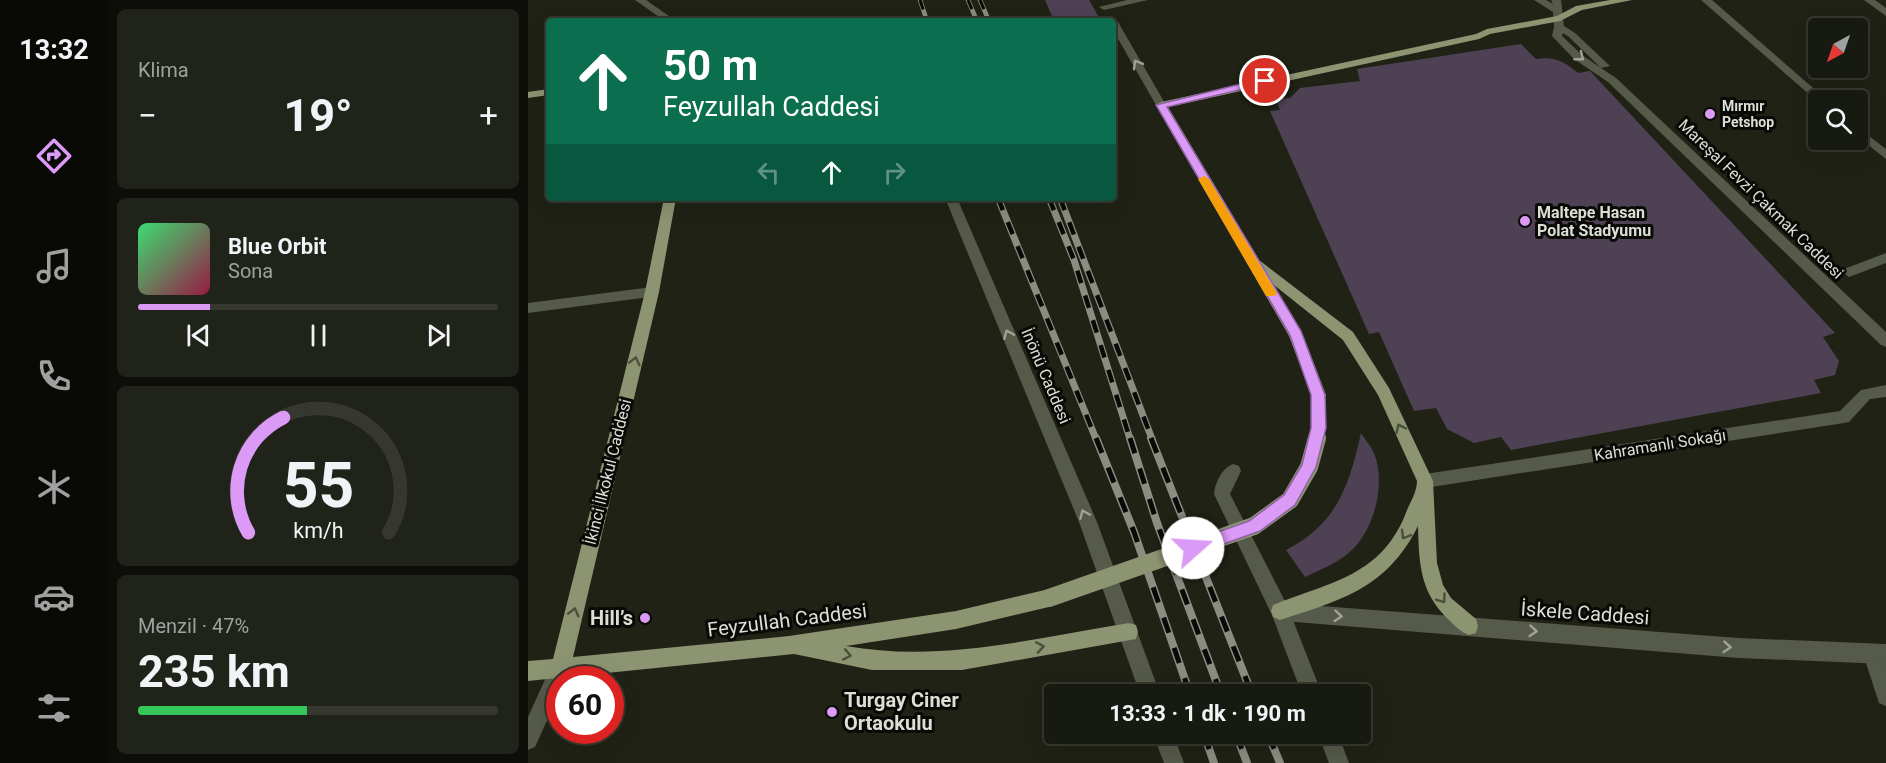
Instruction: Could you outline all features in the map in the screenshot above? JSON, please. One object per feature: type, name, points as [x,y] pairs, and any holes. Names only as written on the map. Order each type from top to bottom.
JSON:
[{"type":"main road","points":[[1469,626],[1445,604],[1435,589],[1428,563],[1425,481],[1384,392],[1348,336],[1249,258],[1161,105],[1479,36],[1519,30],[1579,8],[1627,0]]},
{"type":"main road","points":[[528,95],[546,92]]},
{"type":"main road","name":"İkinci İlkokul Caddesi","points":[[561,666],[652,292],[669,201]]},
{"type":"main road","name":"Feyzullah Caddesi","points":[[589,666],[789,645],[956,620],[1049,598],[1254,526],[1290,500],[1309,467],[1318,428],[1318,395],[1296,335],[1249,258]]},
{"type":"main road","points":[[1280,611],[1342,591],[1370,576],[1403,540],[1413,522],[1425,481]]},
{"type":"main road","points":[[789,645],[872,660],[962,660],[1129,632]]},
{"type":"main road","name":"Feyzullah Caddesi","points":[[528,671],[546,670]]},
{"type":"street","points":[[640,0],[667,18]]},
{"type":"street","points":[[1111,18],[1102,4],[1143,0]]},
{"type":"street","points":[[1539,0],[1558,14]]},
{"type":"street","points":[[1706,0],[1810,90]]},
{"type":"street","points":[[1869,0],[1886,14]]},
{"type":"street","name":"Mareşal Fevzi Çakmak Caddesi","points":[[1558,14],[1557,36],[1578,57],[1612,80],[1886,341]]},
{"type":"street","points":[[1116,27],[1161,105]]},
{"type":"street","points":[[1868,139],[1886,155]]},
{"type":"street","name":"İnönü Caddesi","points":[[952,201],[1088,522],[1147,684]]},
{"type":"street","points":[[1849,273],[1886,258]]},
{"type":"street","points":[[528,308],[652,292]]},
{"type":"street","name":"Kahramanlı Sokağı","points":[[1425,481],[1844,417],[1866,394],[1886,391]]},
{"type":"street","points":[[1233,471],[1223,487],[1222,494],[1280,611],[1308,684]]},
{"type":"street","name":"İskele Caddesi","points":[[1280,611],[1738,648],[1879,654]]},
{"type":"street","points":[[1879,654],[1886,696]]},
{"type":"street","name":"İkinci İlkokul Caddesi","points":[[528,740],[546,700]]},
{"type":"street","points":[[1167,744],[1174,763]]},
{"type":"street","points":[[1332,744],[1339,763]]},
{"type":"shaded area","points":[[1045,0],[1089,0],[1099,18],[1053,18]]},
{"type":"shaded area","name":"Maltepe Hasan Polat Stadyumu","points":[[1521,44],[1536,59],[1558,60],[1578,73],[1590,71],[1835,333],[1823,337],[1839,361],[1835,375],[1814,380],[1821,393],[1511,450],[1501,437],[1474,443],[1447,429],[1436,408],[1414,411],[1379,332],[1369,334],[1270,111],[1280,110],[1276,99],[1290,98],[1300,88],[1360,81],[1357,69]]},
{"type":"shaded area","points":[[1361,433],[1373,450],[1379,477],[1372,517],[1361,540],[1348,554],[1305,577],[1286,550],[1318,528],[1338,502],[1351,470]]},
{"type":"railway","points":[[920,0],[926,18]]},
{"type":"railway","points":[[968,0],[976,18]]},
{"type":"railway","points":[[980,0],[988,18]]},
{"type":"railway","points":[[999,201],[1096,439]]},
{"type":"railway","points":[[1050,201],[1074,260],[1130,439]]},
{"type":"railway","points":[[1061,201],[1152,439]]},
{"type":"railway","points":[[1096,438],[1134,532],[1187,684]]},
{"type":"railway","points":[[1130,438],[1157,523],[1217,684]]},
{"type":"railway","points":[[1151,438],[1248,684]]},
{"type":"railway","points":[[1207,744],[1214,763]]},
{"type":"railway","points":[[1240,744],[1247,763]]},
{"type":"railway","points":[[1272,744],[1280,763]]},
{"type":"slow traffic","points":[[1204,179],[1271,293]]},
{"type":"place","name":"Mırmır Petshop","points":[[1710,114]]},
{"type":"place","name":"Maltepe Hasan Polat Stadyumu","points":[[1525,221]]},
{"type":"place","name":"Hill’s","points":[[645,618]]},
{"type":"place","name":"Turgay Ciner Ortaokulu","points":[[832,712]]},
{"type":"route","points":[[1193,548],[1254,526],[1290,500],[1309,467],[1318,428],[1318,395],[1296,335],[1161,105],[1265,81]]}]
